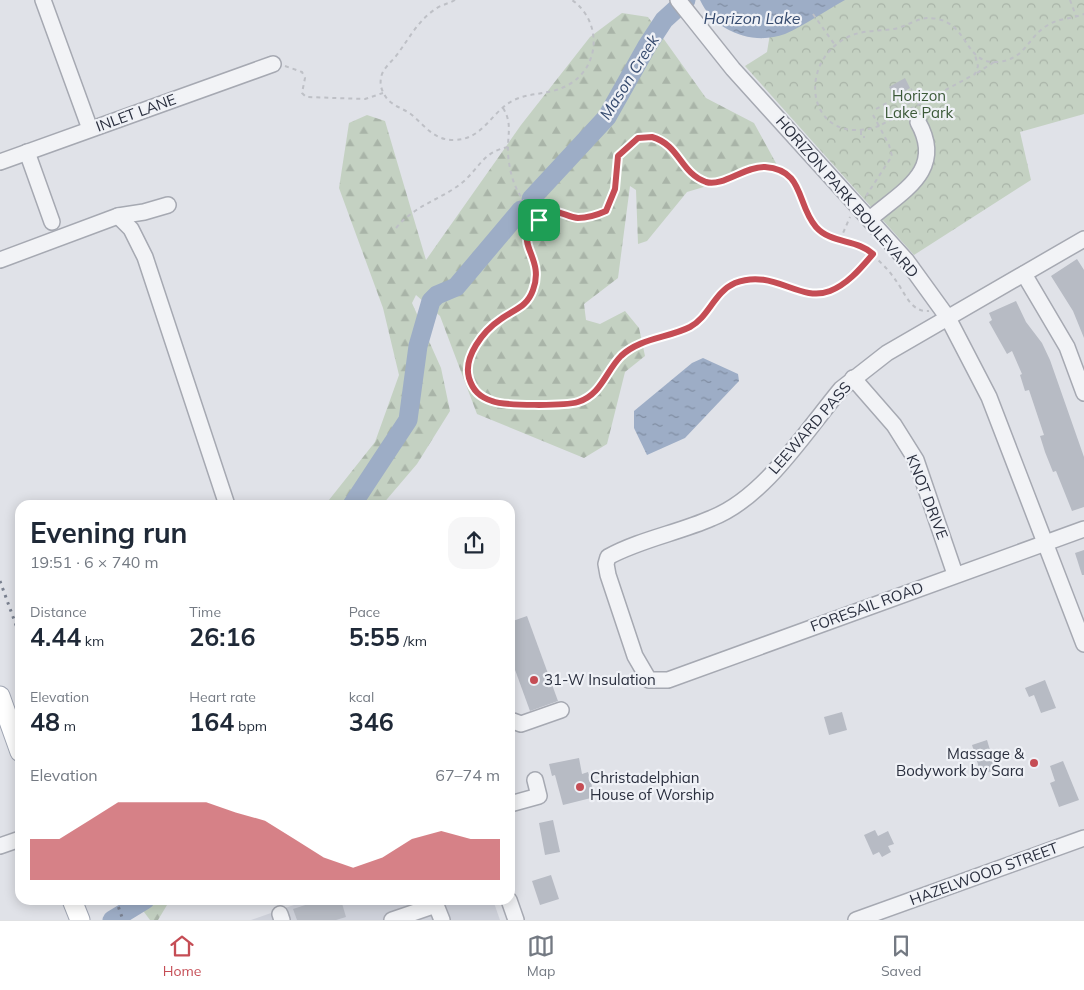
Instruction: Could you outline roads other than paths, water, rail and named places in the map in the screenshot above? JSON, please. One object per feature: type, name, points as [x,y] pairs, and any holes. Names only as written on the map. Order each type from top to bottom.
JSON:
[{"type":"main road","points":[[0,696],[15,738]]},
{"type":"street","points":[[43,0],[90,129]]},
{"type":"street","name":"HORIZON PARK BOULEVARD","points":[[678,0],[733,69],[870,218],[906,260],[948,318],[989,397],[1084,644]]},
{"type":"street","name":"INLET LANE","points":[[0,162],[273,64]]},
{"type":"street","points":[[870,218],[914,181],[926,164],[928,149],[926,136],[915,115]]},
{"type":"street","points":[[27,152],[52,222]]},
{"type":"street","points":[[0,260],[118,216],[144,212],[168,205]]},
{"type":"street","points":[[118,216],[132,229],[145,257],[225,500]]},
{"type":"street","name":"LEEWARD PASS","points":[[649,680],[635,656],[611,584],[606,564],[608,557],[622,549],[714,518],[739,503],[766,479],[841,389],[853,378],[887,353],[1084,239]]},
{"type":"street","points":[[1024,274],[1067,347],[1084,393]]},
{"type":"street","name":"KNOT DRIVE","points":[[853,378],[894,425],[916,460],[955,574]]},
{"type":"street","name":"FORESAIL ROAD","points":[[649,680],[668,680],[955,574],[1084,529]]},
{"type":"street","points":[[515,721],[521,724],[561,710]]},
{"type":"street","points":[[515,803],[539,796],[535,780]]},
{"type":"street","name":"HAZELWOOD STREET","points":[[856,920],[1084,838]]},
{"type":"street","points":[[0,846],[15,840]]},
{"type":"street","points":[[392,920],[436,905],[442,920]]},
{"type":"street","points":[[511,905],[516,920]]},
{"type":"water","name":"Horizon Lake","points":[[700,0],[845,0],[785,34],[760,38],[748,37],[725,28],[706,11]]},
{"type":"water","points":[[703,358],[738,374],[739,381],[685,438],[647,455],[634,428],[634,411],[692,363]]},
{"type":"waterway","name":"Mason Creek","points":[[531,199],[607,117],[664,20],[686,0]]},
{"type":"waterway","name":"Mason Creek","points":[[355,500],[408,420],[418,346],[431,301],[437,295],[456,287],[521,210]]},
{"type":"waterway","name":"Mason Creek","points":[[112,920],[137,905]]},
{"type":"railway","points":[[0,581],[15,622]]},
{"type":"railway","points":[[118,905],[123,920]]},
{"type":"place","name":"31-W Insulation","points":[[534,680]]},
{"type":"place","name":"Massage & Bodywork by Sara","points":[[1034,763]]},
{"type":"place","name":"Christadelphian House of Worship","points":[[580,787]]},
{"type":"park label","name":"Horizon Lake Park","points":[[919,104]]}]
